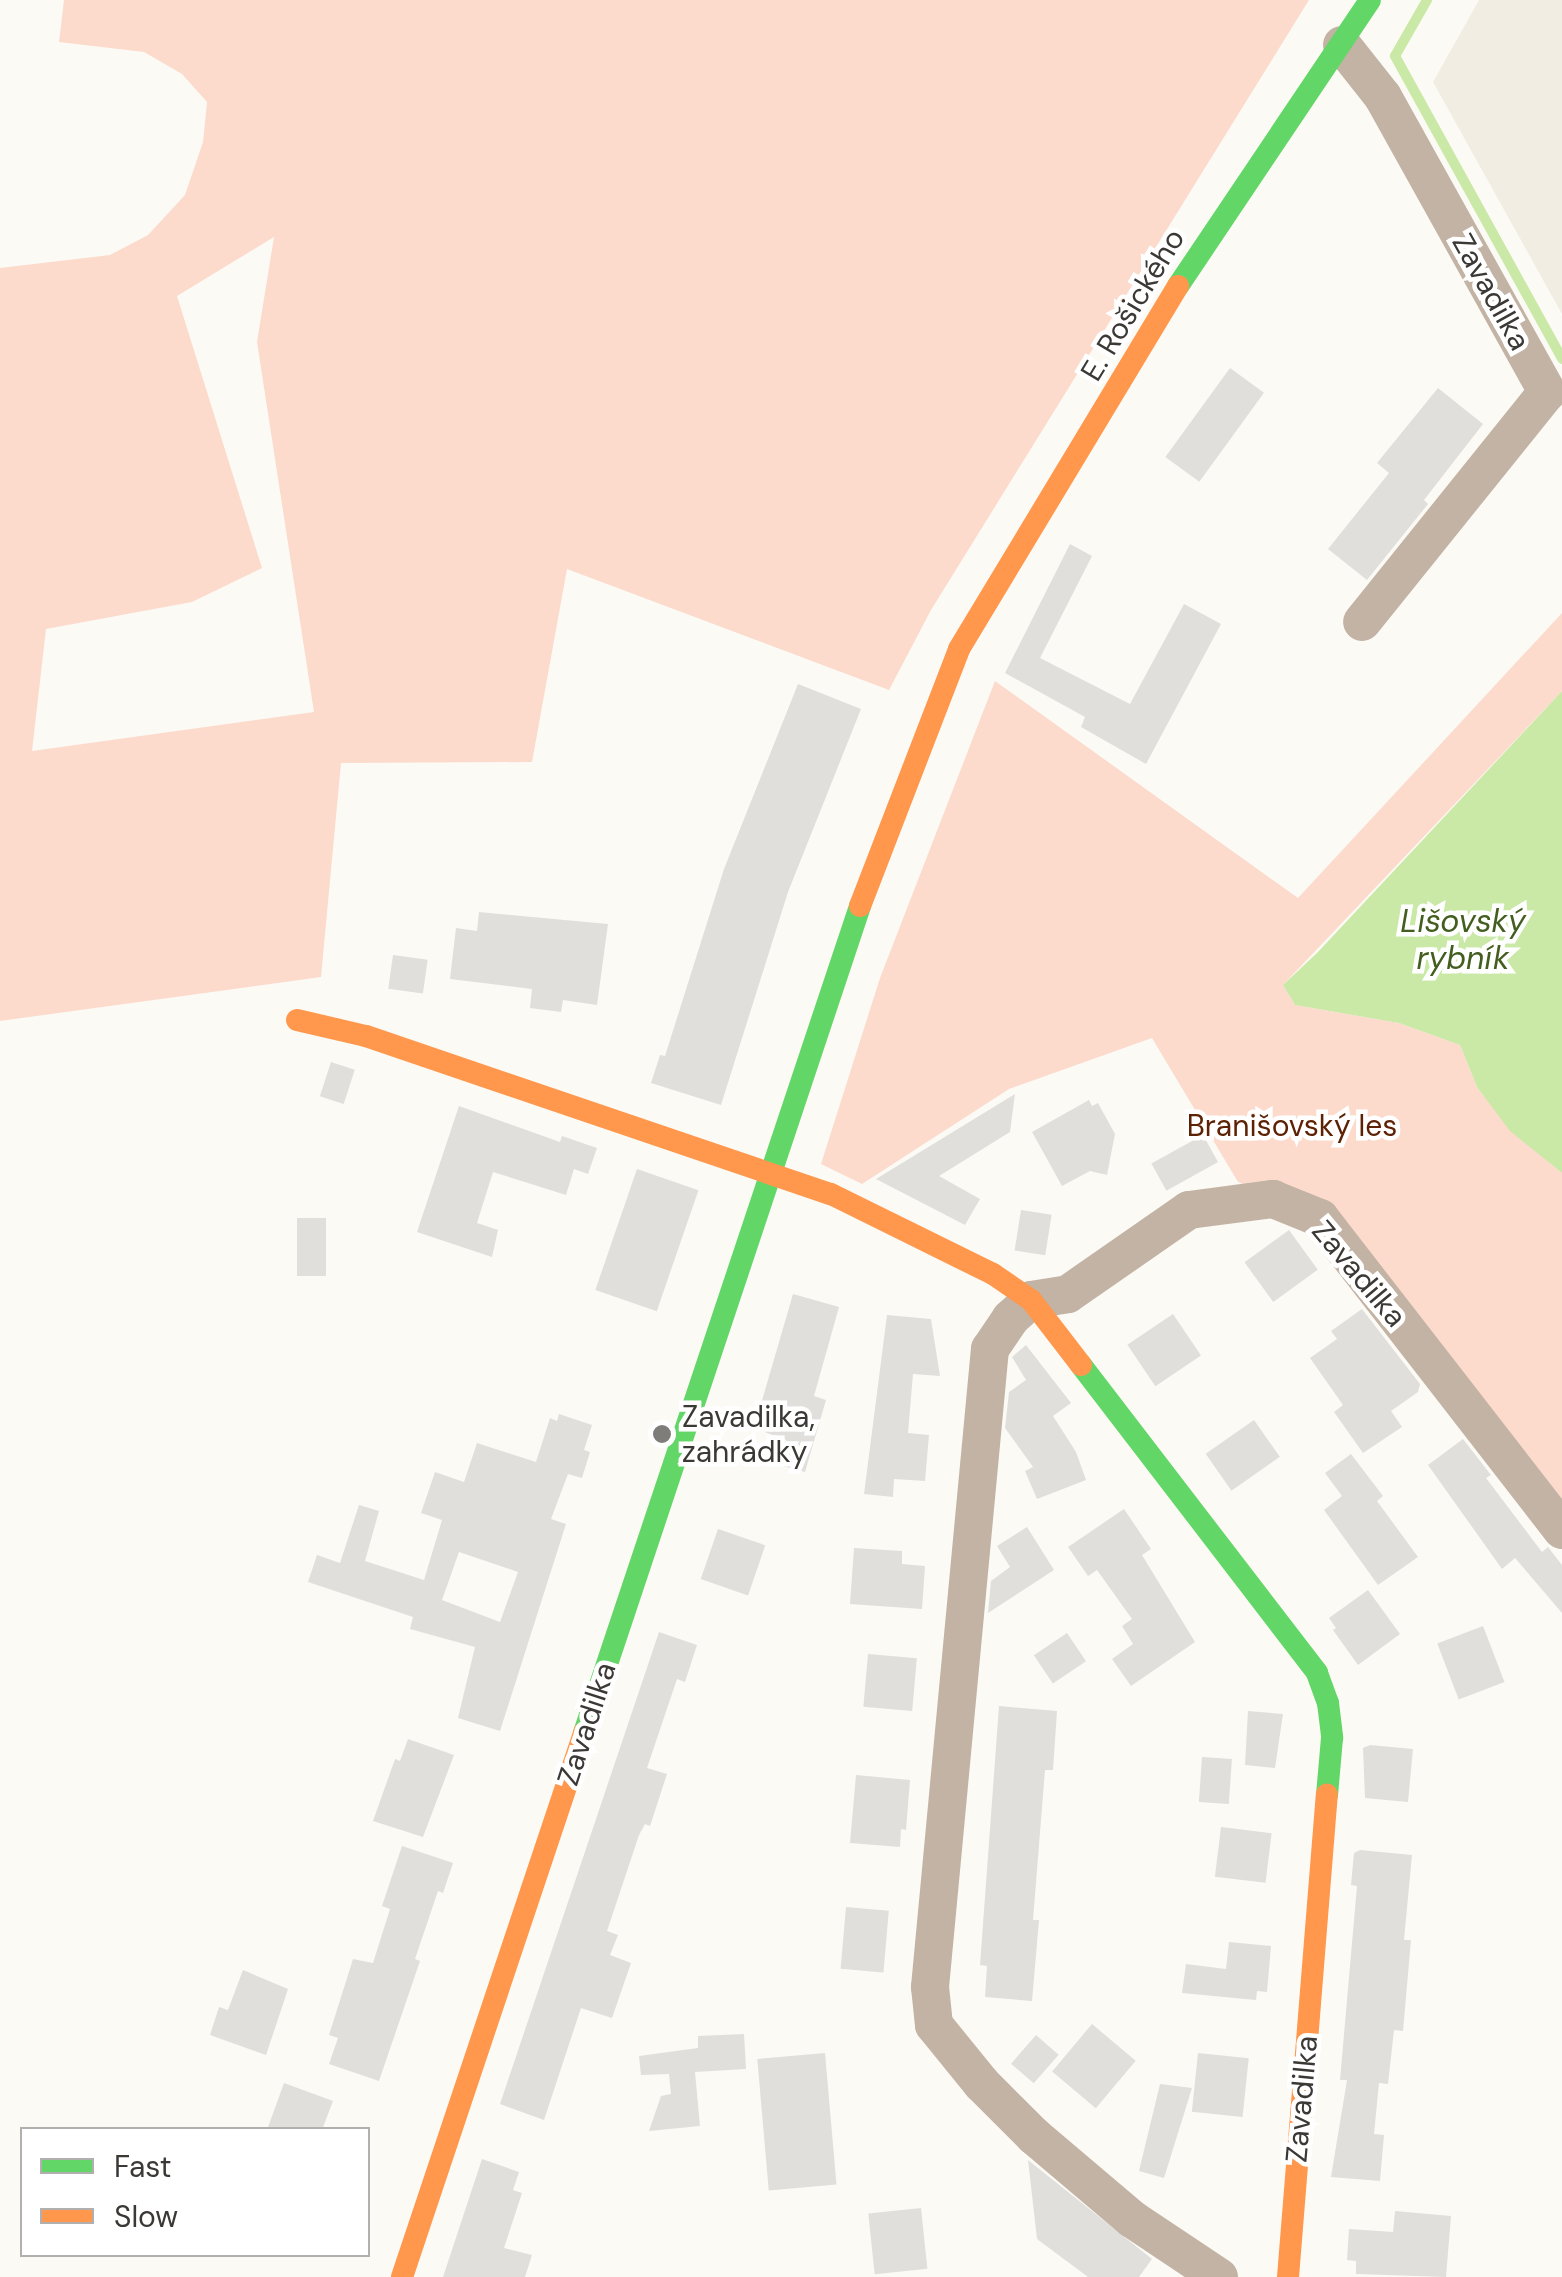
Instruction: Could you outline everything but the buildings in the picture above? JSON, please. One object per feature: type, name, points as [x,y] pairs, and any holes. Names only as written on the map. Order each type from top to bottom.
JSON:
[{"type":"street","name":"E. Rošického","points":[[959,649],[1201,248],[1370,0]]},
{"type":"street","name":"Zavadilka","points":[[1342,45],[1383,97],[1546,392],[1362,622]]},
{"type":"street","name":"Zavadilka","points":[[402,2277],[882,840],[959,649]]},
{"type":"street","name":"Zavadilka","points":[[297,1020],[366,1036],[832,1194],[992,1274],[1031,1300],[1317,1673],[1328,1703],[1332,1738],[1288,2277]]},
{"type":"street","name":"Zavadilka","points":[[1031,1300],[1068,1294],[1189,1210],[1272,1199],[1320,1218],[1562,1530]]},
{"type":"street","points":[[1031,1300],[1011,1318],[990,1348],[930,1988],[934,2025],[982,2084],[1034,2136],[1132,2219],[1218,2277]]},
{"type":"shaded area","points":[[1479,0],[1562,0],[1562,314],[1433,82]]},
{"type":"green space","points":[[64,0],[1309,0],[931,610],[889,690],[567,569],[532,762],[341,763],[321,977],[0,1021],[0,268],[110,255],[148,235],[185,195],[203,142],[207,102],[182,74],[144,52],[59,42]],"holes":[[[274,237],[257,342],[314,712],[32,751],[46,629],[192,602],[262,568],[177,296]]]},
{"type":"green space","name":"Branišovský les","points":[[1562,613],[1562,691],[1283,985],[1295,1005],[1399,1023],[1460,1045],[1477,1087],[1510,1130],[1562,1173],[1562,1510],[1341,1220],[1238,1182],[1152,1038],[1009,1089],[862,1184],[821,1164],[880,978],[995,681],[1298,898]]},
{"type":"water","name":"Lišovský rybník","points":[[1562,691],[1562,1173],[1510,1131],[1477,1087],[1460,1045],[1399,1023],[1295,1005],[1283,985]]},
{"type":"waterway","points":[[1427,0],[1395,56],[1562,359]]},
{"type":"traffic: fast","points":[[1178,286],[1370,0]]},
{"type":"traffic: fast","points":[[584,1733],[860,906]]},
{"type":"traffic: fast","points":[[1081,1365],[1317,1673],[1328,1703],[1332,1738],[1327,1795]]},
{"type":"traffic: slow","points":[[860,906],[959,649],[1178,286]]},
{"type":"traffic: slow","points":[[297,1020],[366,1036],[831,1194],[993,1274],[1031,1300],[1081,1365]]},
{"type":"traffic: slow","points":[[402,2277],[584,1733]]},
{"type":"traffic: slow","points":[[1288,2277],[1327,1795]]},
{"type":"place","name":"Zavadilka, zahrádky","points":[[662,1434]]}]
